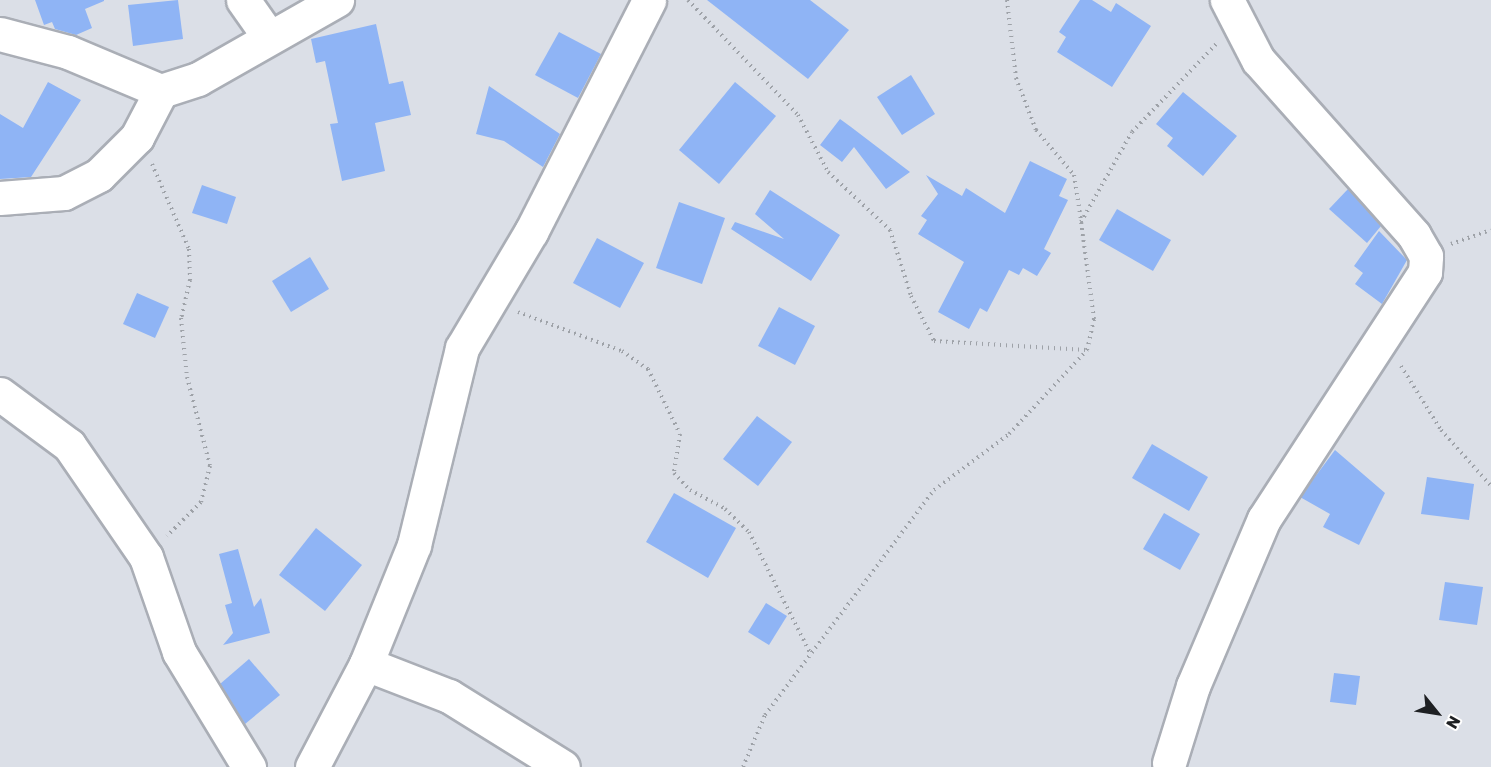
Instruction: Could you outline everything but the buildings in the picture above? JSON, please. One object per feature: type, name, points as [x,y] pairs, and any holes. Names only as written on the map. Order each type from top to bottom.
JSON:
[{"type":"street","points":[[243,0],[269,37]]},
{"type":"street","points":[[0,198],[64,193],[99,175],[137,137],[161,92],[198,79],[338,0]]},
{"type":"street","points":[[312,767],[366,664],[414,545],[462,348],[487,300],[531,232],[649,0]]},
{"type":"street","points":[[1169,763],[1193,686],[1264,519],[1381,335],[1420,287],[1426,256],[1380,191],[1258,60],[1232,13]]},
{"type":"street","points":[[0,34],[68,52],[161,92]]},
{"type":"street","points":[[0,394],[69,445],[146,556],[179,652],[249,767]]},
{"type":"street","points":[[366,664],[449,696],[563,767]]},
{"type":"path","points":[[688,0],[798,115],[828,172],[890,230],[911,296],[934,340],[1087,350]]},
{"type":"path","points":[[743,767],[765,715],[934,490],[1009,434],[1087,350],[1094,319],[1074,175],[1036,130],[1016,78],[1007,0]]},
{"type":"path","points":[[1081,222],[1132,132],[1232,13]]},
{"type":"path","points":[[137,137],[189,249],[190,280],[181,318],[187,377],[210,466],[201,502],[146,556]]},
{"type":"path","points":[[1426,256],[1471,233],[1491,230]]},
{"type":"path","points":[[487,300],[622,351],[648,369],[680,434],[674,473],[690,489],[725,509],[748,532],[811,655]]},
{"type":"path","points":[[1381,335],[1441,430],[1491,486]]}]
